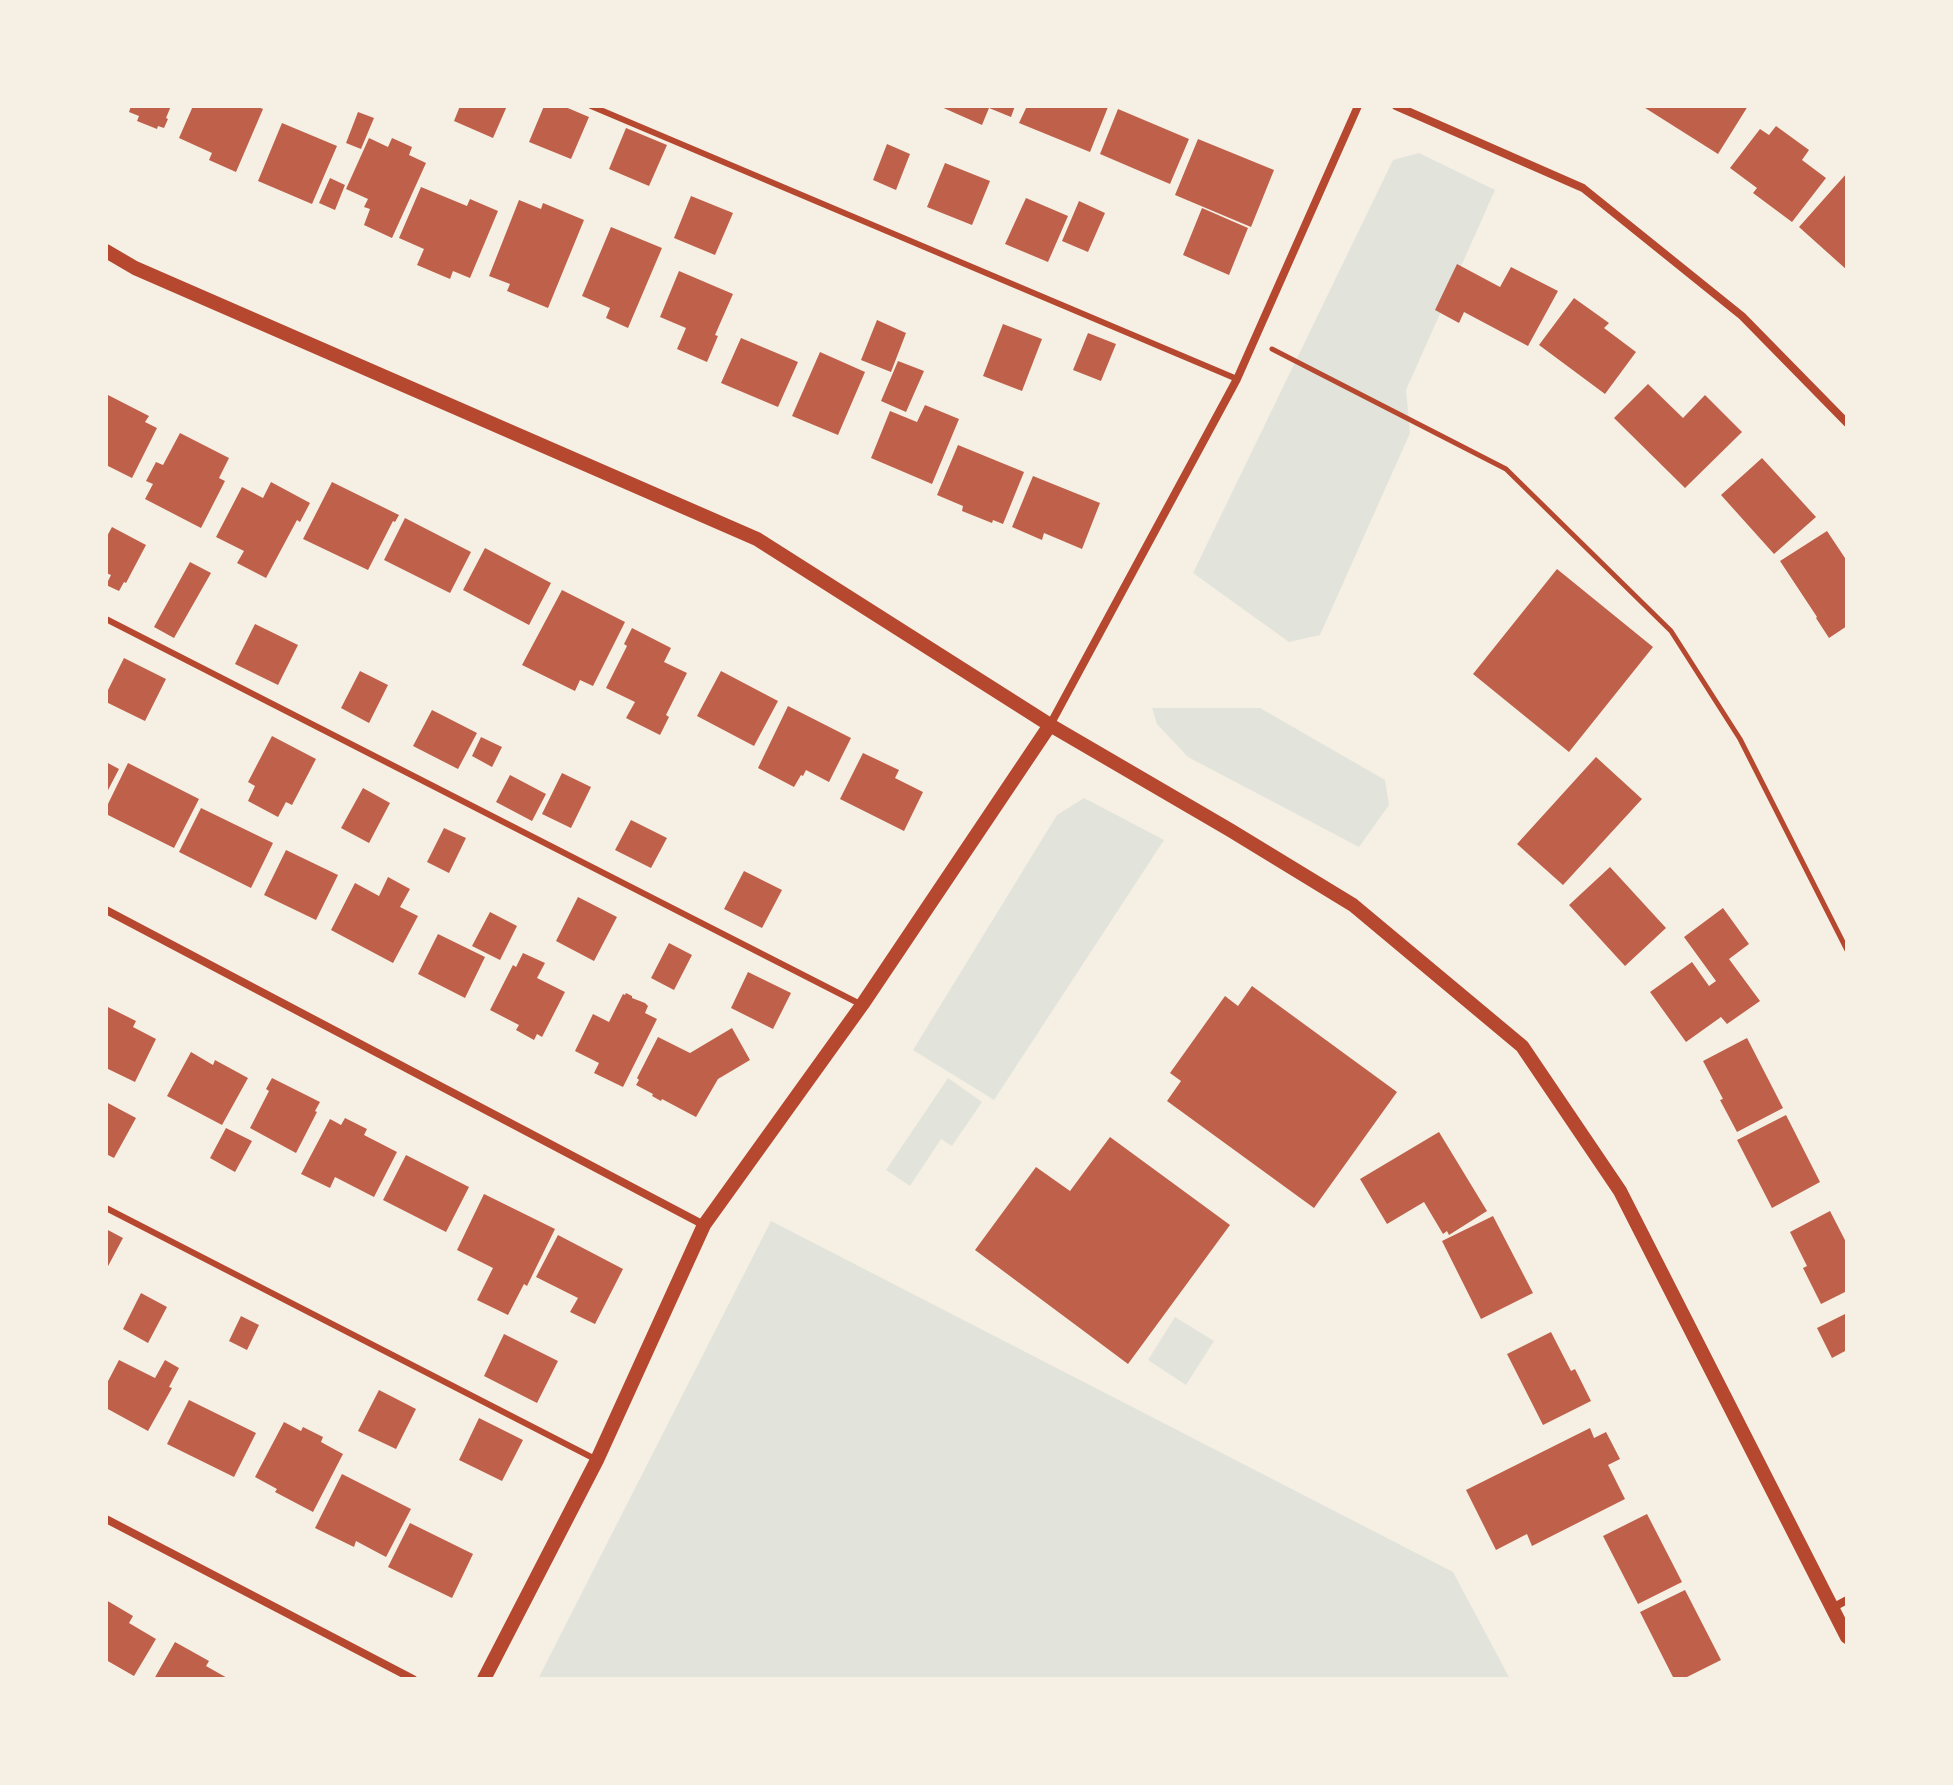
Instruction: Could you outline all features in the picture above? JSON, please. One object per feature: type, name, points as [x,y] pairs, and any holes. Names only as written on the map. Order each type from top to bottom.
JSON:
[{"type":"street","points":[[484,1679],[597,1460],[704,1225],[862,1005],[1050,725],[1237,379],[1358,106]]},
{"type":"street","points":[[1396,106],[1583,188],[1742,316],[1847,423]]},
{"type":"street","points":[[106,251],[135,268],[757,539],[1050,725],[1353,905],[1522,1046],[1620,1191],[1847,1637]]},
{"type":"street","points":[[106,910],[704,1225]]},
{"type":"street","points":[[106,1519],[413,1679]]},
{"type":"street","points":[[1832,1608],[1847,1600]]},
{"type":"lane","points":[[591,106],[1237,379]]},
{"type":"lane","points":[[106,619],[862,1005]]},
{"type":"lane","points":[[106,1208],[597,1460]]},
{"type":"path","points":[[1254,341],[1506,469],[1671,631],[1740,739],[1847,950]]},
{"type":"shaded area","points":[[1419,153],[1495,190],[1406,390],[1410,433],[1320,635],[1289,642],[1193,573],[1393,160]]},
{"type":"shaded area","points":[[1152,708],[1260,708],[1385,780],[1389,805],[1359,847],[1188,757],[1157,724]]},
{"type":"shaded area","points":[[1084,798],[1164,840],[994,1100],[913,1050],[1057,815]]},
{"type":"shaded area","points":[[948,1078],[982,1102],[952,1146],[941,1139],[910,1186],[886,1170]]},
{"type":"shaded area","points":[[771,1221],[1453,1572],[1510,1679],[538,1679]]},
{"type":"shaded area","points":[[1175,1317],[1214,1341],[1186,1385],[1148,1360]]},
{"type":"building","points":[[131,106],[171,106],[164,128],[158,126],[157,129],[137,121],[139,116],[129,112]]},
{"type":"building","points":[[193,106],[256,106],[263,109],[236,172],[209,160],[212,153],[179,138]]},
{"type":"building","points":[[460,106],[507,106],[493,138],[454,121]]},
{"type":"building","points":[[544,106],[563,106],[589,117],[571,159],[529,142]]},
{"type":"building","points":[[939,106],[1015,106],[1011,117],[989,108],[982,125]]},
{"type":"building","points":[[1027,106],[1108,107],[1090,152],[1019,123]]},
{"type":"building","points":[[1642,106],[1748,106],[1718,154]]},
{"type":"building","points":[[1118,109],[1189,139],[1170,184],[1100,154]]},
{"type":"building","points":[[358,112],[374,118],[361,149],[346,143]]},
{"type":"building","points":[[282,123],[337,146],[312,204],[258,181]]},
{"type":"building","points":[[1776,126],[1809,150],[1802,160],[1826,178],[1792,222],[1753,193],[1757,188],[1730,168],[1760,129],[1769,135]]},
{"type":"building","points":[[626,128],[667,145],[649,186],[609,169]]},
{"type":"building","points":[[369,138],[388,147],[392,138],[412,147],[409,155],[426,163],[392,238],[364,225],[370,209],[364,207],[368,199],[346,189]]},
{"type":"building","points":[[1198,139],[1274,170],[1251,227],[1175,195]]},
{"type":"building","points":[[887,144],[910,154],[896,190],[873,180]]},
{"type":"building","points":[[945,163],[990,181],[972,225],[927,207]]},
{"type":"building","points":[[1847,173],[1847,270],[1799,227]]},
{"type":"building","points":[[330,178],[345,185],[335,210],[319,203]]},
{"type":"building","points":[[421,187],[467,206],[470,199],[498,211],[470,278],[453,271],[450,279],[417,265],[424,249],[399,238]]},
{"type":"building","points":[[691,196],[733,213],[715,255],[674,238]]},
{"type":"building","points":[[1026,198],[1068,216],[1048,262],[1005,244]]},
{"type":"building","points":[[519,200],[541,209],[543,203],[584,220],[548,308],[507,291],[510,284],[489,276]]},
{"type":"building","points":[[1079,201],[1105,213],[1088,252],[1062,241]]},
{"type":"building","points":[[1202,208],[1248,228],[1229,275],[1183,255]]},
{"type":"building","points":[[611,227],[662,248],[628,328],[606,318],[610,308],[582,296]]},
{"type":"building","points":[[1457,264],[1500,287],[1511,267],[1558,291],[1528,346],[1464,312],[1459,323],[1435,310]]},
{"type":"building","points":[[679,271],[733,294],[707,362],[677,349],[686,328],[660,317]]},
{"type":"building","points":[[1574,298],[1609,323],[1604,328],[1636,352],[1605,394],[1539,345]]},
{"type":"building","points":[[877,320],[906,333],[891,372],[861,360]]},
{"type":"building","points":[[1003,324],[1042,339],[1022,391],[983,376]]},
{"type":"building","points":[[1088,333],[1116,344],[1101,381],[1073,370]]},
{"type":"building","points":[[741,338],[798,362],[778,407],[721,383]]},
{"type":"building","points":[[820,352],[865,372],[838,435],[792,416]]},
{"type":"building","points":[[898,361],[924,371],[906,412],[881,401]]},
{"type":"building","points":[[1648,384],[1683,418],[1705,395],[1742,432],[1685,488],[1614,418]]},
{"type":"building","points":[[106,394],[149,416],[145,422],[157,428],[132,478],[106,465]]},
{"type":"building","points":[[925,405],[959,419],[932,484],[871,458],[890,411],[917,422]]},
{"type":"building","points":[[180,433],[229,458],[219,478],[225,481],[201,528],[145,499],[153,484],[146,481],[156,462],[163,465]]},
{"type":"building","points":[[958,445],[1024,472],[1003,524],[962,511],[963,506],[937,495]]},
{"type":"building","points":[[1762,458],[1816,517],[1774,554],[1721,495]]},
{"type":"building","points":[[1033,476],[1100,503],[1082,549],[1044,533],[1042,540],[1012,527]]},
{"type":"building","points":[[271,482],[310,503],[300,522],[297,520],[266,578],[237,563],[244,551],[216,537],[242,487],[263,498]]},
{"type":"building","points":[[332,482],[399,515],[368,570],[303,539]]},
{"type":"building","points":[[405,518],[471,552],[450,593],[384,560]]},
{"type":"building","points":[[112,527],[146,545],[119,591],[106,585],[111,575],[106,573],[106,538]]},
{"type":"building","points":[[1827,531],[1847,561],[1847,626],[1829,638],[1780,561]]},
{"type":"building","points":[[485,548],[551,583],[529,625],[463,590]]},
{"type":"building","points":[[190,562],[211,573],[174,638],[154,627]]},
{"type":"building","points":[[1557,569],[1653,647],[1569,752],[1473,674]]},
{"type":"building","points":[[562,590],[625,622],[593,686],[580,680],[575,691],[522,665]]},
{"type":"building","points":[[255,624],[298,645],[278,685],[235,664]]},
{"type":"building","points":[[632,628],[671,648],[664,662],[687,673],[666,715],[669,717],[660,735],[626,718],[635,702],[606,688],[627,646],[624,644]]},
{"type":"building","points":[[124,658],[166,679],[145,721],[106,702],[106,694]]},
{"type":"building","points":[[360,671],[388,685],[369,723],[341,708]]},
{"type":"building","points":[[721,671],[778,701],[754,746],[697,716]]},
{"type":"building","points":[[788,706],[851,738],[829,782],[806,770],[794,787],[758,768]]},
{"type":"building","points":[[432,710],[477,733],[458,769],[413,746]]},
{"type":"building","points":[[272,736],[316,759],[292,805],[286,802],[278,817],[248,801],[255,786],[248,782]]},
{"type":"building","points":[[481,737],[502,747],[492,767],[472,756]]},
{"type":"building","points":[[863,753],[899,770],[895,778],[923,792],[904,831],[840,799]]},
{"type":"building","points":[[1596,757],[1642,799],[1563,885],[1517,844]]},
{"type":"building","points":[[106,762],[119,769],[106,794]]},
{"type":"building","points":[[128,763],[199,799],[174,848],[106,814]]},
{"type":"building","points":[[562,773],[591,787],[571,828],[542,814]]},
{"type":"building","points":[[510,775],[546,794],[532,821],[496,802]]},
{"type":"building","points":[[363,788],[390,803],[369,843],[341,828]]},
{"type":"building","points":[[201,808],[273,843],[251,888],[179,852]]},
{"type":"building","points":[[631,820],[667,838],[651,868],[615,850]]},
{"type":"building","points":[[444,828],[466,838],[449,873],[427,862]]},
{"type":"building","points":[[286,850],[338,875],[316,920],[264,895]]},
{"type":"building","points":[[1610,867],[1666,928],[1625,966],[1569,905]]},
{"type":"building","points":[[744,871],[782,890],[762,928],[724,909]]},
{"type":"building","points":[[388,877],[410,889],[400,907],[418,916],[393,963],[331,930],[355,883],[379,896]]},
{"type":"building","points":[[578,897],[617,917],[594,961],[556,941]]},
{"type":"building","points":[[1723,908],[1749,944],[1729,959],[1760,1001],[1727,1024],[1721,1017],[1686,1042],[1650,992],[1692,962],[1709,986],[1716,981],[1684,937]]},
{"type":"building","points":[[490,912],[517,926],[500,960],[472,946]]},
{"type":"building","points":[[438,934],[485,957],[465,998],[418,974]]},
{"type":"building","points":[[669,943],[692,955],[674,990],[651,978]]},
{"type":"building","points":[[523,953],[545,963],[537,978],[565,992],[542,1037],[537,1034],[534,1040],[516,1030],[519,1025],[490,1010],[513,965],[516,967]]},
{"type":"building","points":[[748,972],[791,993],[773,1029],[731,1008]]},
{"type":"building","points":[[1252,986],[1397,1092],[1314,1208],[1167,1101],[1181,1081],[1170,1073],[1225,996],[1238,1006]]},
{"type":"building","points":[[626,993],[645,1003],[648,1006],[645,1013],[657,1019],[623,1087],[594,1073],[599,1063],[575,1051],[593,1014],[609,1022]]},
{"type":"building","points":[[106,1006],[136,1021],[133,1027],[156,1039],[135,1082],[106,1068]]},
{"type":"building","points":[[732,1028],[750,1060],[718,1079],[696,1117],[636,1085],[658,1037],[690,1053]]},
{"type":"building","points":[[1747,1038],[1783,1108],[1737,1132],[1703,1061]]},
{"type":"building","points":[[191,1052],[213,1065],[215,1060],[248,1078],[222,1125],[167,1096]]},
{"type":"building","points":[[272,1078],[320,1102],[296,1153],[250,1128],[269,1091],[266,1089]]},
{"type":"building","points":[[106,1102],[136,1118],[114,1158],[106,1154]]},
{"type":"building","points":[[1786,1115],[1820,1182],[1772,1208],[1737,1140]]},
{"type":"building","points":[[345,1118],[367,1129],[364,1135],[397,1152],[374,1197],[335,1177],[330,1188],[301,1174],[330,1119],[341,1125]]},
{"type":"building","points":[[226,1128],[252,1141],[235,1172],[210,1158]]},
{"type":"building","points":[[1439,1132],[1487,1211],[1449,1235],[1447,1231],[1443,1234],[1424,1202],[1387,1224],[1360,1179]]},
{"type":"building","points":[[1110,1137],[1230,1225],[1128,1364],[975,1250],[1036,1167],[1070,1191]]},
{"type":"building","points":[[406,1155],[469,1187],[446,1232],[383,1200]]},
{"type":"building","points":[[484,1194],[555,1229],[527,1286],[524,1284],[508,1315],[477,1300],[493,1268],[457,1250]]},
{"type":"building","points":[[1830,1211],[1847,1244],[1847,1291],[1821,1304],[1790,1232]]},
{"type":"building","points":[[1493,1216],[1533,1293],[1481,1319],[1442,1241]]},
{"type":"building","points":[[106,1229],[123,1238],[106,1270]]},
{"type":"building","points":[[558,1235],[623,1269],[595,1324],[570,1312],[578,1298],[536,1277]]},
{"type":"building","points":[[141,1293],[167,1307],[148,1343],[123,1329]]},
{"type":"building","points":[[1847,1313],[1847,1350],[1832,1358],[1817,1328]]},
{"type":"building","points":[[241,1316],[259,1325],[247,1350],[229,1341]]},
{"type":"building","points":[[1551,1332],[1591,1401],[1543,1425],[1507,1354]]},
{"type":"building","points":[[504,1334],[558,1361],[537,1403],[484,1376]]},
{"type":"building","points":[[119,1360],[155,1378],[165,1360],[179,1368],[169,1387],[172,1388],[148,1431],[106,1408],[106,1385]]},
{"type":"building","points":[[379,1390],[416,1409],[396,1449],[358,1431]]},
{"type":"building","points":[[189,1400],[256,1433],[234,1477],[167,1444]]},
{"type":"building","points":[[479,1418],[523,1440],[502,1481],[459,1460]]},
{"type":"building","points":[[284,1422],[323,1437],[321,1442],[343,1454],[313,1512],[275,1492],[277,1489],[255,1477]]},
{"type":"building","points":[[1590,1428],[1594,1438],[1606,1432],[1620,1459],[1608,1465],[1625,1499],[1532,1546],[1527,1534],[1496,1550],[1466,1490]]},
{"type":"building","points":[[342,1474],[411,1509],[386,1557],[356,1541],[354,1547],[315,1528]]},
{"type":"building","points":[[1647,1514],[1682,1582],[1638,1604],[1603,1536]]},
{"type":"building","points":[[410,1523],[473,1554],[452,1598],[388,1567]]},
{"type":"building","points":[[1685,1590],[1721,1660],[1683,1679],[1674,1679],[1640,1612]]},
{"type":"building","points":[[106,1600],[133,1616],[129,1623],[156,1639],[134,1676],[106,1660]]},
{"type":"building","points":[[175,1642],[209,1661],[206,1666],[229,1679],[154,1679]]}]
